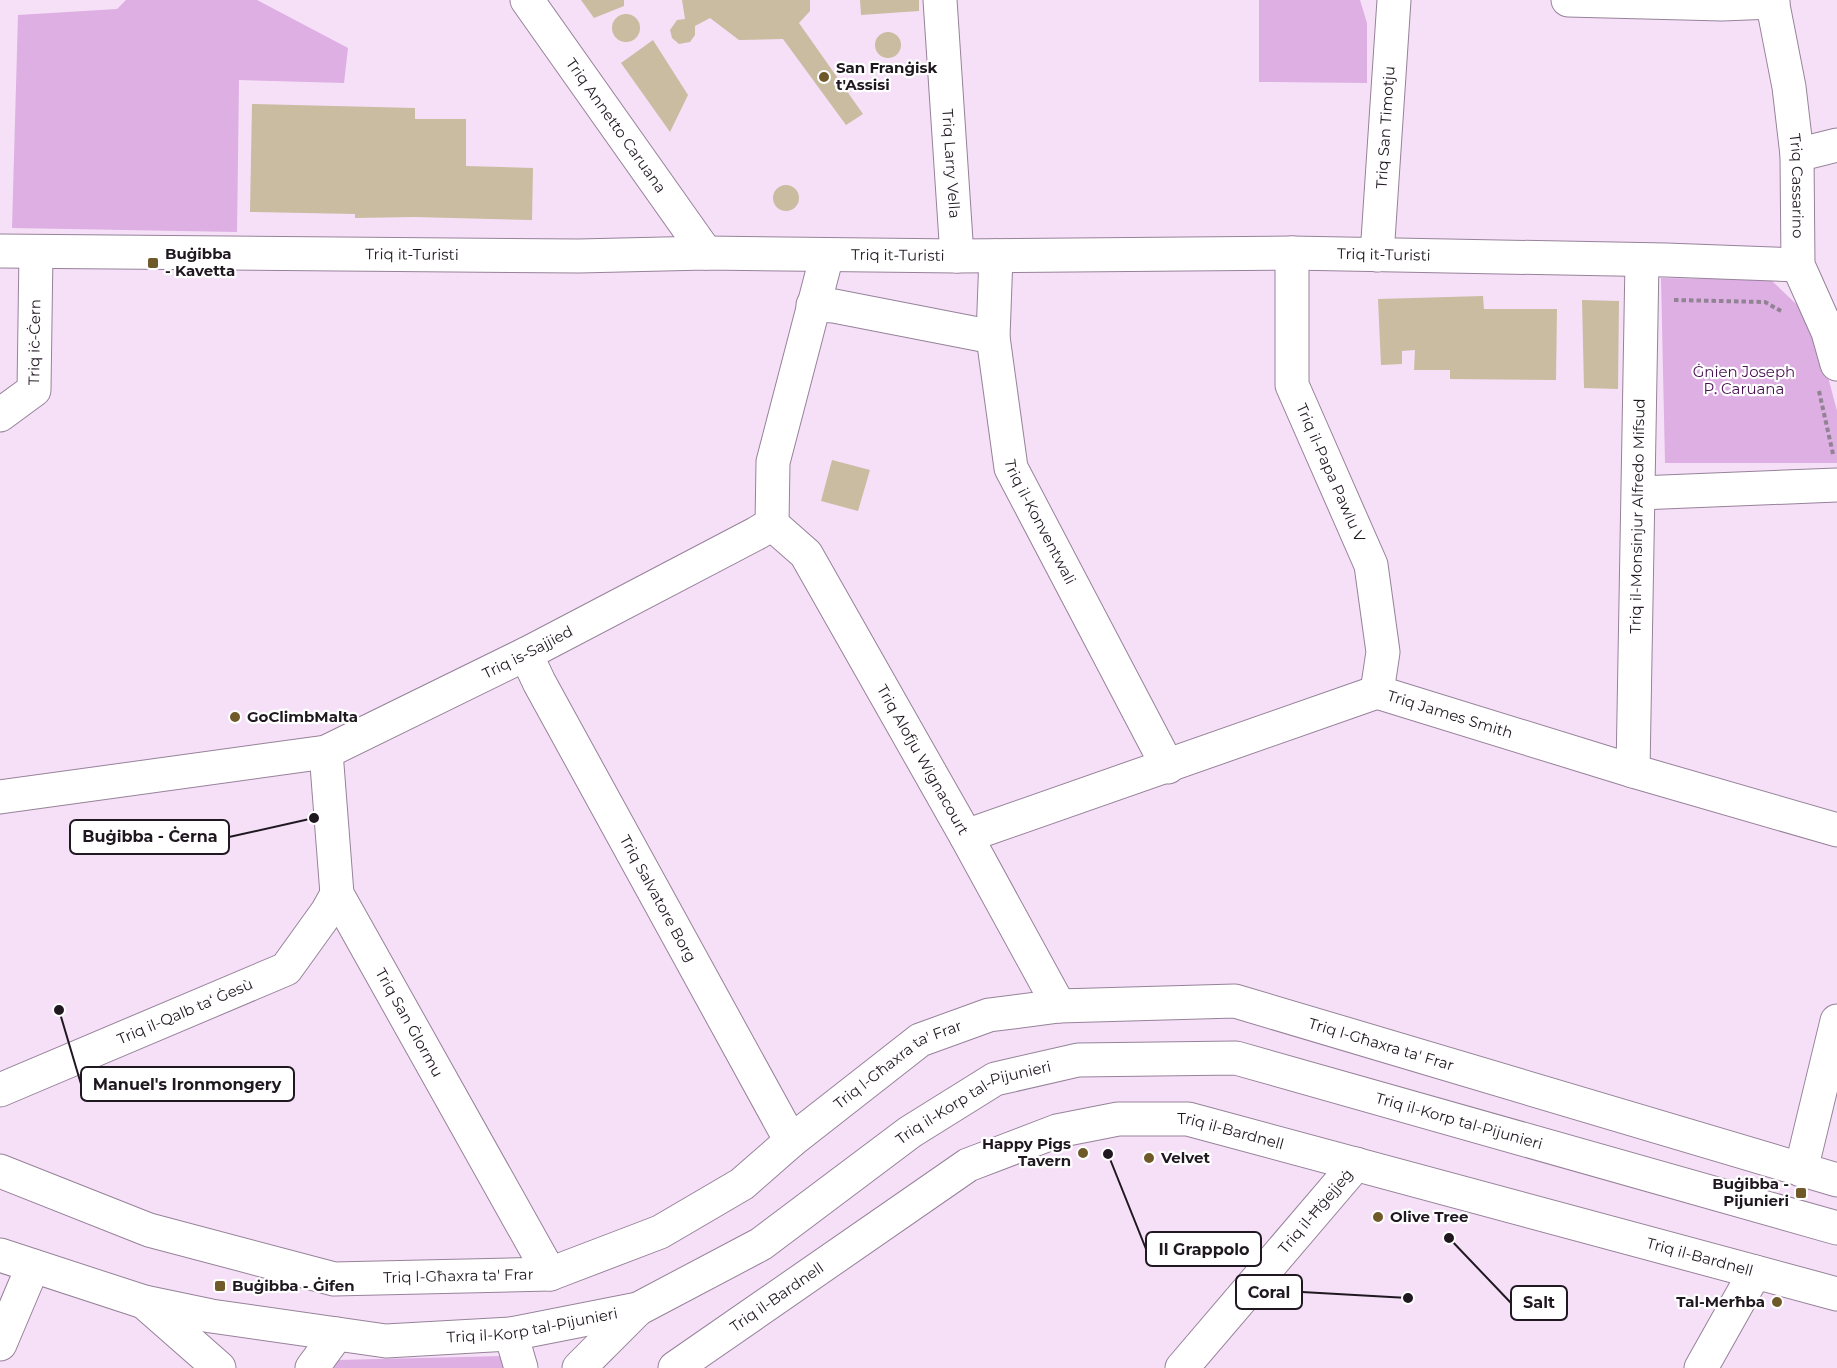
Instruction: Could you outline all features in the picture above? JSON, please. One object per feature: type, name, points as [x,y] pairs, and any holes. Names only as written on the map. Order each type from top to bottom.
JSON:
[{"type":"street","name":"Triq Annetto Caruana","points":[[527,0],[706,253]]},
{"type":"street","name":"Triq Larry Vella","points":[[940,0],[957,256]]},
{"type":"street","name":"Triq San Timotju","points":[[1377,255],[1394,0]]},
{"type":"street","points":[[1568,0],[1722,3],[1772,1]]},
{"type":"street","name":"Triq Cassarino","points":[[1772,1],[1789,87],[1797,155],[1798,265],[1828,332],[1827,373]]},
{"type":"street","points":[[1797,155],[1837,145]]},
{"type":"street","name":"Triq it-Turisti","points":[[0,251],[567,256],[706,253],[996,256],[1292,253],[1798,265]]},
{"type":"street","name":"Triq iċ-Ċern","points":[[0,415],[34,390],[36,252]]},
{"type":"street","name":"Triq il-Papa Pawlu V","points":[[1292,253],[1292,385],[1371,565],[1383,652],[1377,692]]},
{"type":"street","points":[[772,524],[773,462],[827,255]]},
{"type":"street","name":"Triq il-Konventwali","points":[[996,256],[993,337],[1011,468],[1168,767]]},
{"type":"street","name":"Triq il-Monsinjur Alfredo Mifsud","points":[[1633,771],[1642,261]]},
{"type":"street","points":[[813,305],[834,306],[993,337]]},
{"type":"street","points":[[1639,494],[1830,471]]},
{"type":"street","name":"Triq is-Sajjied","points":[[0,797],[326,752],[526,654],[772,524]]},
{"type":"street","name":"Triq Alofju Wignacourt","points":[[772,524],[806,554],[966,836],[1059,1006]]},
{"type":"street","name":"Triq Salvatore Borg","points":[[526,654],[544,693],[791,1141]]},
{"type":"street","name":"Triq James Smith","points":[[966,836],[1377,692],[1633,771],[1837,830]]},
{"type":"street","name":"Triq San Ġlormu","points":[[326,752],[337,894],[550,1274]]},
{"type":"street","name":"Triq il-Qalb ta‘ Ġesù","points":[[0,1090],[286,969],[327,912],[337,894]]},
{"type":"street","name":"Triq l-Għaxra ta' Frar","points":[[0,1171],[149,1230],[334,1279],[550,1274],[660,1232],[742,1184],[791,1141],[920,1040],[989,1015],[1059,1006],[1235,1001],[1837,1180]]},
{"type":"street","points":[[1801,1170],[1837,1021]]},
{"type":"street","name":"Triq il-Korp tal-Pijunieri","points":[[0,1256],[144,1302],[211,1316],[386,1341],[511,1335],[638,1309],[761,1244],[910,1132],[995,1079],[1078,1060],[1236,1058],[1837,1228]]},
{"type":"street","name":"Triq il-Bardnell","points":[[675,1368],[968,1165],[1058,1131],[1118,1119],[1188,1119],[1837,1294]]},
{"type":"street","name":"Triq il-Ħġejjeġ","points":[[1182,1368],[1356,1164]]},
{"type":"street","points":[[0,1344],[33,1266]]},
{"type":"street","points":[[1701,1368],[1755,1272]]},
{"type":"street","name":"Triq il-Korp tal-Pijunieri","points":[[144,1302],[219,1368]]},
{"type":"street","points":[[579,1368],[638,1309]]},
{"type":"street","points":[[312,1368],[337,1334]]},
{"type":"street","points":[[511,1335],[521,1368]]},
{"type":"path","points":[[1673,300],[1765,302],[1790,316]]},
{"type":"path","points":[[1827,373],[1834,457],[1830,471]]},
{"type":"green space","points":[[126,0],[257,0],[348,48],[344,83],[239,80],[237,232],[12,228],[18,15],[117,9]]},
{"type":"green space","points":[[1259,0],[1360,0],[1367,23],[1367,83],[1259,82]]},
{"type":"green space","name":"Ġnien Joseph P. Caruana","points":[[1661,278],[1771,280],[1813,320],[1837,411],[1837,463],[1665,463]]},
{"type":"green space","points":[[504,1356],[510,1368],[334,1368],[337,1360]]},
{"type":"building","points":[[581,0],[624,0],[624,6],[594,18]]},
{"type":"building","name":"San Franġisk t'Assisi","points":[[682,0],[810,0],[810,11],[799,23],[863,114],[846,125],[783,39],[739,40],[710,18],[695,26],[695,35],[690,42],[679,44],[672,38],[670,30],[677,20],[685,19]]},
{"type":"building","points":[[860,0],[919,0],[919,11],[861,15]]},
{"type":"building","points":[[626,14],[636,18],[640,28],[636,38],[626,42],[616,38],[612,28],[616,18]]},
{"type":"building","points":[[888,32],[897,36],[901,45],[897,54],[888,58],[879,54],[875,45],[879,36]]},
{"type":"building","points":[[653,40],[688,95],[670,132],[621,63]]},
{"type":"building","points":[[252,104],[415,108],[415,119],[466,119],[466,166],[533,168],[532,220],[355,218],[355,214],[250,212]]},
{"type":"building","points":[[786,185],[795,189],[799,198],[795,207],[786,211],[777,207],[773,198],[777,189]]},
{"type":"building","points":[[1483,296],[1484,309],[1557,309],[1556,380],[1450,379],[1450,370],[1414,370],[1415,350],[1402,351],[1402,364],[1381,365],[1378,299]]},
{"type":"building","points":[[1582,300],[1619,301],[1618,389],[1584,388]]},
{"type":"building","points":[[832,460],[870,470],[858,511],[821,501]]},
{"type":"place","name":"San Franġisk t'Assisi","points":[[824,77]]},
{"type":"place","name":"Buġibba - Kavetta","points":[[153,263]]},
{"type":"place","name":"GoClimbMalta","points":[[235,717]]},
{"type":"place","name":"Buġibba - Ċerna","points":[[314,818]]},
{"type":"place","name":"Manuel's Ironmongery","points":[[59,1010]]},
{"type":"place","name":"Happy Pigs Tavern","points":[[1083,1153]]},
{"type":"place","name":"Il Grappolo","points":[[1108,1154]]},
{"type":"place","name":"Velvet","points":[[1149,1158]]},
{"type":"place","name":"Buġibba - Pijunieri","points":[[1801,1193]]},
{"type":"place","name":"Olive Tree","points":[[1378,1217]]},
{"type":"place","name":"Salt","points":[[1449,1238]]},
{"type":"place","name":"Buġibba - Ġifen","points":[[220,1286]]},
{"type":"place","name":"Coral","points":[[1408,1298]]},
{"type":"place","name":"Tal-Merħba","points":[[1777,1302]]}]
